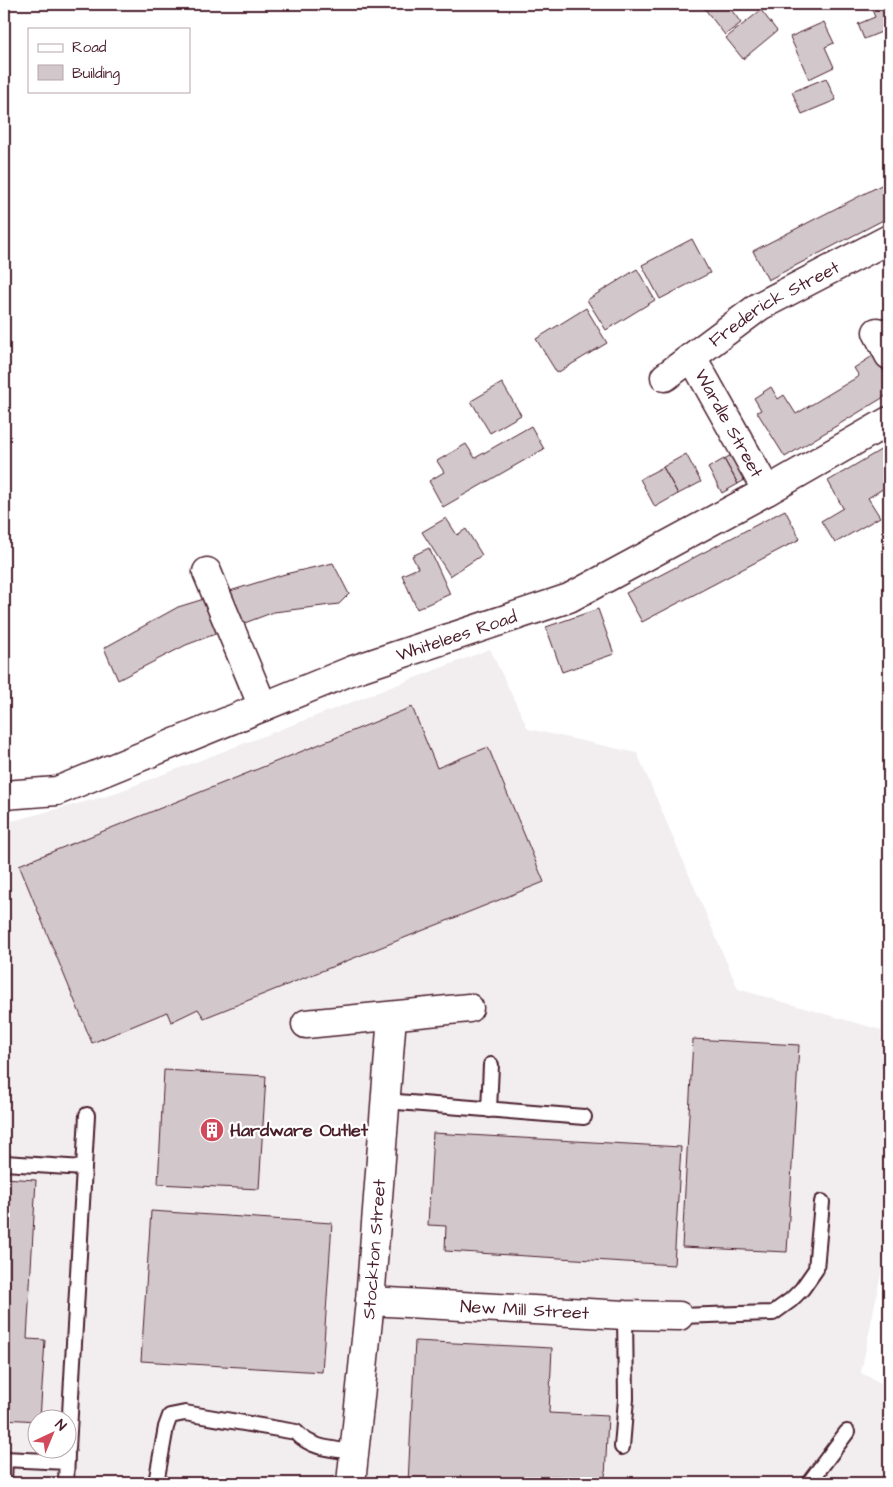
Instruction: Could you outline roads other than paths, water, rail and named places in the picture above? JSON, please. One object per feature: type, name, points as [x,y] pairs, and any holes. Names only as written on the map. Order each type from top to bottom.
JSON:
[{"type":"street","name":"Frederick Street","points":[[665,377],[760,306],[889,239]]},
{"type":"street","name":"Wardle Street","points":[[692,357],[767,491]]},
{"type":"street","name":"Whitelees Road","points":[[4,795],[57,792],[353,670],[569,598],[767,491],[889,421]]},
{"type":"street","points":[[207,572],[263,707]]},
{"type":"street","points":[[306,1024],[469,1008]]},
{"type":"street","name":"Stockton Street","points":[[351,1483],[370,1301],[392,1016]]},
{"type":"street","name":"New Mill Street","points":[[370,1301],[625,1315],[679,1316]]},
{"type":"lane","points":[[489,1110],[491,1065]]},
{"type":"lane","points":[[385,1101],[584,1117]]},
{"type":"lane","points":[[70,1410],[87,1115]]},
{"type":"lane","points":[[4,1163],[84,1168]]},
{"type":"lane","points":[[679,1316],[773,1313],[791,1300],[802,1289],[816,1268],[822,1202]]},
{"type":"lane","points":[[622,1447],[626,1399],[625,1315]]},
{"type":"lane","points":[[156,1483],[166,1427],[170,1416],[186,1413],[296,1432],[302,1439],[324,1448],[355,1452]]},
{"type":"lane","points":[[809,1483],[847,1432]]},
{"type":"lane","points":[[4,1481],[5,1459],[28,1457]]},
{"type":"lane","points":[[66,1483],[67,1460]]},
{"type":"place","name":"Hardware Outlet","points":[[212,1130]]}]
